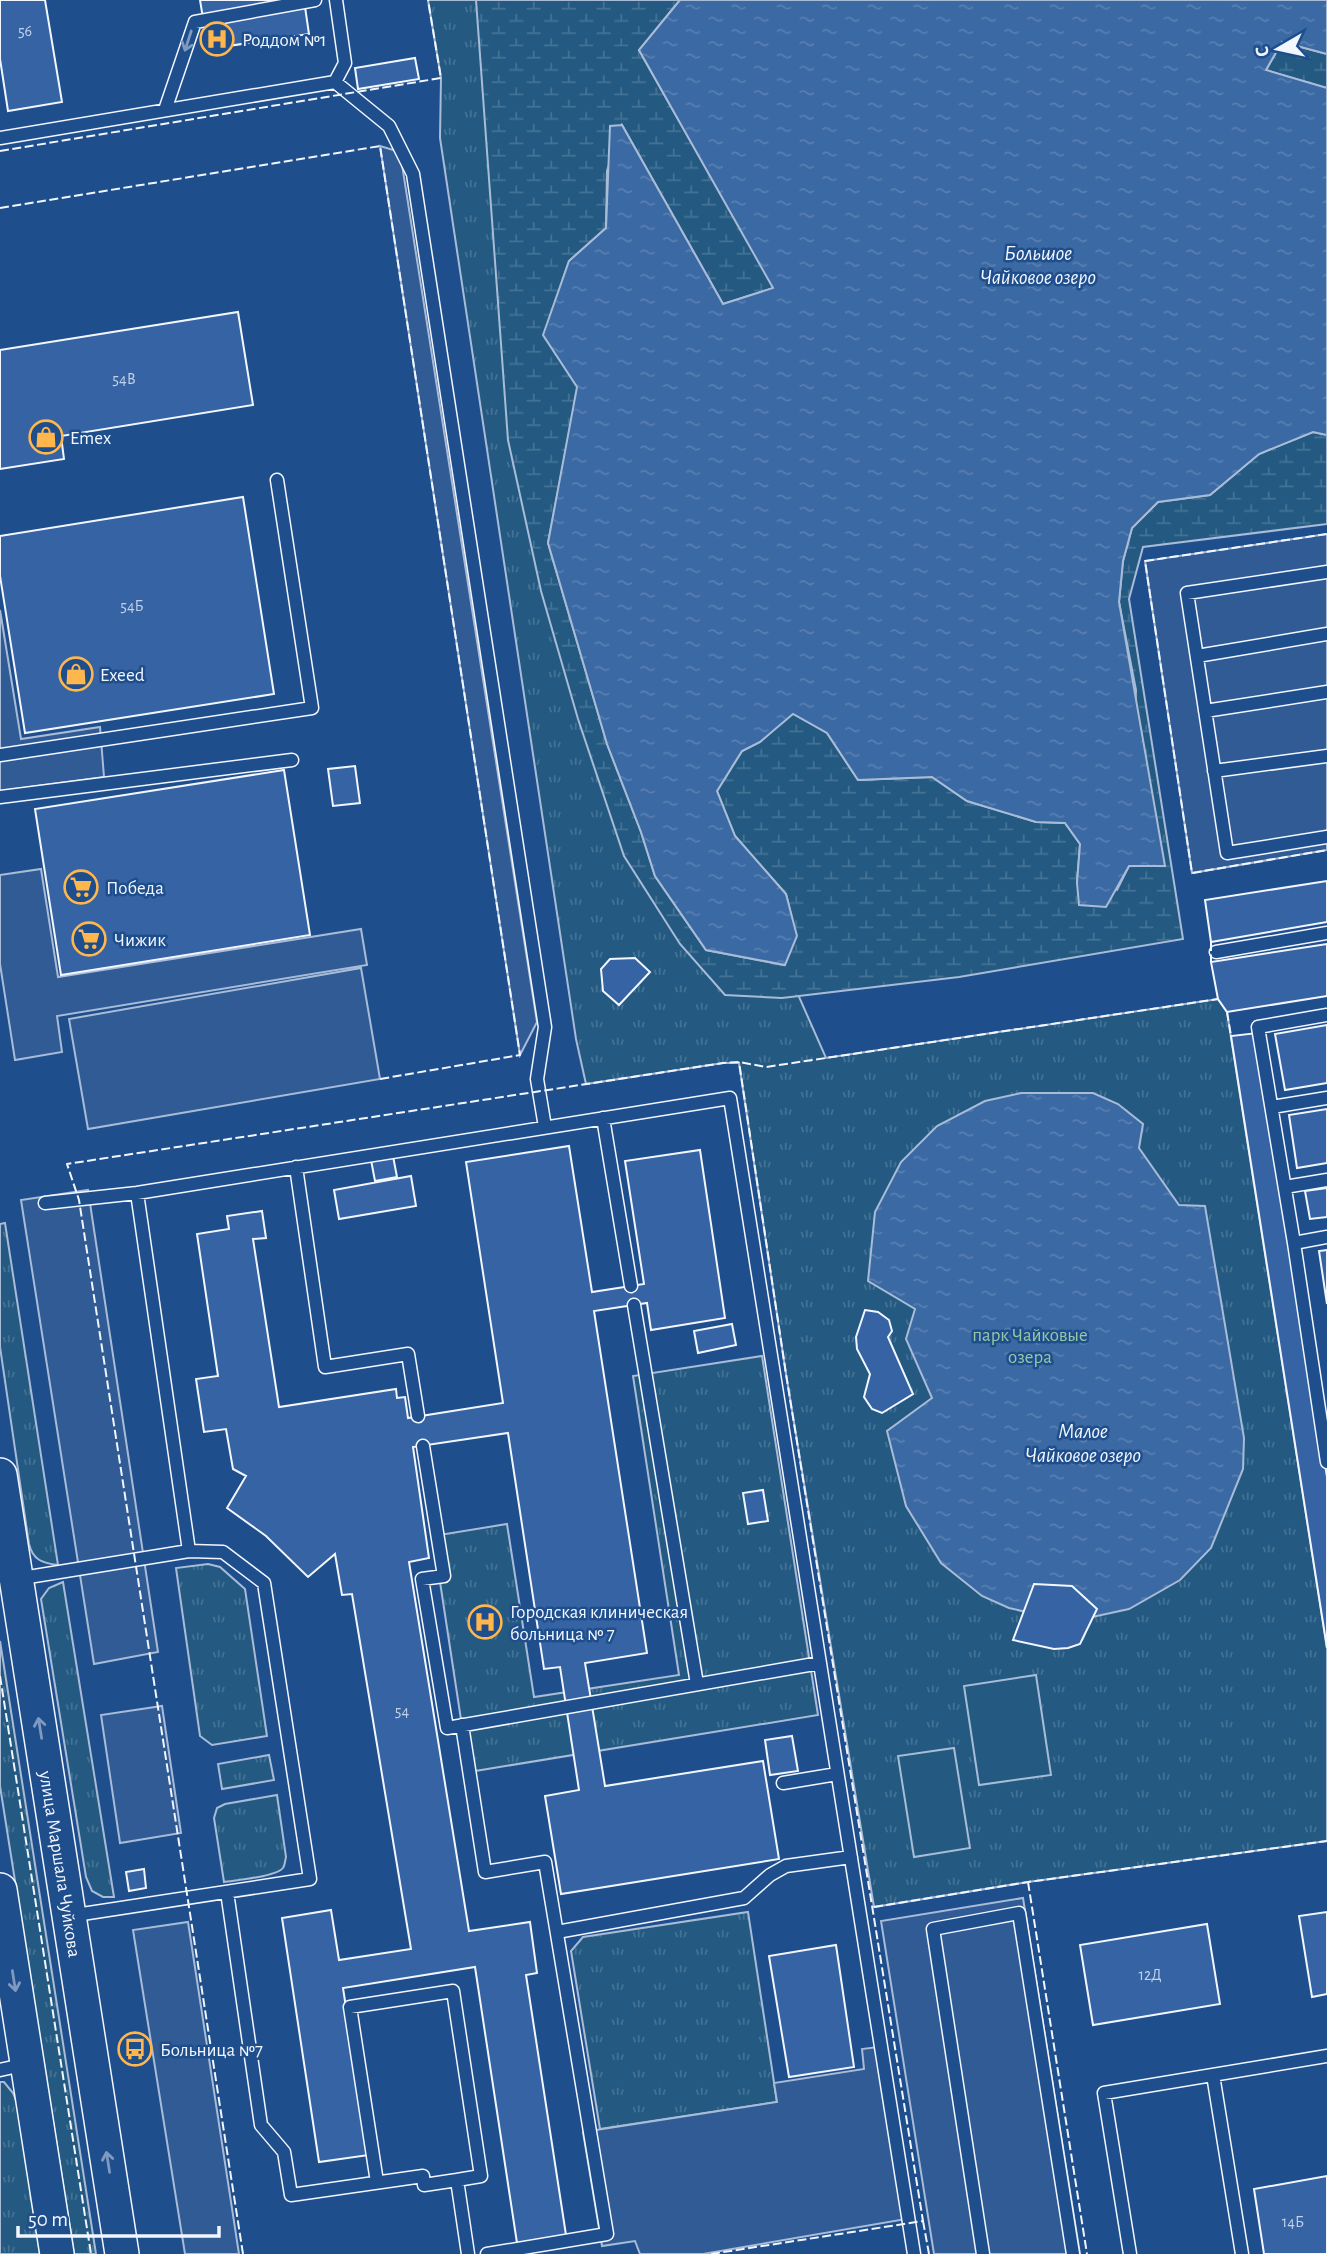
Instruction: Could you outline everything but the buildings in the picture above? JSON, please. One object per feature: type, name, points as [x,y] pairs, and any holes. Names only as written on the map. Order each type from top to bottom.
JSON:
[{"type":"main road","name":"улица Маршала Чуйкова","points":[[0,1475],[122,2254]]},
{"type":"main road","points":[[0,1890],[14,2067],[57,2254]]},
{"type":"lane","points":[[166,110],[195,22],[315,0]]},
{"type":"lane","points":[[335,82],[345,63],[336,0]]},
{"type":"lane","points":[[0,138],[335,82],[389,126],[413,174],[545,1027],[537,1079],[545,1127]]},
{"type":"lane","points":[[0,754],[312,708],[277,480]]},
{"type":"lane","points":[[1327,572],[1187,593],[1227,853],[1327,837]]},
{"type":"lane","points":[[1197,656],[1327,634]]},
{"type":"lane","points":[[1205,710],[1327,692]]},
{"type":"lane","points":[[1214,771],[1327,756]]},
{"type":"lane","points":[[0,797],[292,760]]},
{"type":"lane","points":[[1216,952],[1327,933]]},
{"type":"lane","points":[[1327,1015],[1258,1027],[1327,1462]]},
{"type":"lane","points":[[45,1203],[137,1193],[730,1098],[914,2254]]},
{"type":"lane","points":[[1272,1107],[1327,1098]]},
{"type":"lane","points":[[603,1118],[631,1286]]},
{"type":"lane","points":[[296,1167],[325,1367],[408,1354],[418,1416]]},
{"type":"lane","points":[[1285,1186],[1327,1180]]},
{"type":"lane","points":[[137,1193],[189,1551]]},
{"type":"lane","points":[[1294,1243],[1327,1237]]},
{"type":"lane","points":[[634,1305],[697,1684]]},
{"type":"lane","points":[[423,1446],[444,1576],[422,1579],[447,1728],[820,1663]]},
{"type":"lane","points":[[16,1579],[189,1551],[223,1552],[264,1583],[310,1879],[69,1916]]},
{"type":"lane","points":[[462,1725],[485,1872],[545,1862],[607,2234],[488,2254]]},
{"type":"lane","points":[[783,1783],[837,1774]]},
{"type":"lane","points":[[557,1932],[744,1898],[770,1875],[786,1866],[851,1857]]},
{"type":"lane","points":[[227,1892],[261,2125],[284,2152],[291,2195],[423,2176],[424,2185],[481,2176],[453,1991],[350,2007],[377,2182]]},
{"type":"lane","points":[[983,2254],[933,1929],[1019,1913],[1073,2254]]},
{"type":"lane","points":[[1130,2254],[1104,2093],[1327,2056]]},
{"type":"lane","points":[[1213,2075],[1242,2254]]},
{"type":"lane","points":[[457,2180],[468,2254]]},
{"type":"green space","name":"парк Чайковые озера","points":[[428,0],[597,0],[785,965],[826,1058],[1218,999],[1227,1012],[1327,1648],[1327,1841],[1028,1882],[874,1907],[786,1374],[739,1063],[723,1063],[586,1084],[576,1039],[440,138],[441,78]]},
{"type":"green space","points":[[476,0],[680,0],[639,50],[774,288],[723,304],[622,125],[607,171],[606,228],[569,261],[544,335],[578,387],[548,543],[607,744],[655,876],[706,950],[784,965],[796,936],[786,894],[735,836],[717,791],[742,751],[760,742],[792,713],[827,733],[858,780],[932,777],[967,801],[1036,822],[1065,823],[1080,844],[1077,883],[1117,890],[1129,866],[1136,690],[1119,602],[1123,561],[1132,528],[1158,502],[1210,495],[1259,454],[1313,432],[1327,435],[1327,524],[1143,547],[1129,599],[1183,939],[959,977],[782,998],[725,995],[680,944],[624,856],[578,719],[541,591],[508,440]]},
{"type":"green space","points":[[1282,42],[1327,54],[1327,88],[1266,70]]},
{"type":"green space","points":[[5,1223],[58,1565],[39,1560],[29,1544],[0,1347],[0,1224]]},
{"type":"green space","points":[[762,1356],[818,1715],[469,1772],[433,1536],[507,1524],[534,1697],[679,1675],[633,1376]]},
{"type":"green space","points":[[208,1564],[220,1567],[245,1589],[267,1736],[212,1745],[200,1736],[176,1568]]},
{"type":"green space","points":[[63,1582],[114,1897],[103,1897],[92,1891],[86,1877],[41,1599],[49,1588]]},
{"type":"green space","points":[[0,1641],[96,2254],[74,2254],[0,1786]]},
{"type":"green space","points":[[1036,1675],[1051,1775],[979,1785],[964,1686]]},
{"type":"green space","points":[[954,1748],[970,1848],[914,1857],[898,1756]]},
{"type":"green space","points":[[269,1755],[274,1780],[222,1789],[218,1764]]},
{"type":"green space","points":[[277,1795],[286,1857],[283,1868],[264,1876],[224,1882],[214,1818],[217,1808],[225,1804]]},
{"type":"green space","points":[[748,1912],[777,2102],[600,2129],[571,1951],[583,1937]]},
{"type":"green space","points":[[0,2082],[4,2082],[13,2093],[17,2103],[40,2254],[0,2254]]},
{"type":"shaded area","points":[[380,146],[400,152],[537,1022],[520,1055]]},
{"type":"shaded area","points":[[1327,534],[1327,850],[1192,873],[1145,561]]},
{"type":"shaded area","points":[[0,610],[21,739],[100,727],[104,777],[0,791]]},
{"type":"shaded area","points":[[41,869],[58,977],[361,929],[367,965],[57,1016],[62,1052],[15,1060],[0,964],[0,875]]},
{"type":"shaded area","points":[[361,968],[380,1079],[88,1129],[69,1019]]},
{"type":"shaded area","points":[[88,1190],[158,1652],[94,1664],[21,1200]]},
{"type":"shaded area","points":[[162,1706],[181,1833],[120,1843],[101,1715]]},
{"type":"shaded area","points":[[1023,1898],[1080,2254],[934,2254],[881,1921]]},
{"type":"shaded area","points":[[188,1922],[239,2254],[185,2254],[133,1930]]},
{"type":"shaded area","points":[[885,2046],[912,2218],[703,2254],[640,2254],[635,2241],[602,2246],[583,2132],[777,2102],[774,2083],[864,2069],[862,2049]]},
{"type":"water","name":"Большое Чайковое озеро","points":[[680,0],[1327,0],[1327,54],[1282,42],[1266,70],[1327,88],[1327,435],[1313,432],[1259,454],[1210,495],[1158,502],[1132,528],[1123,561],[1119,602],[1165,866],[1129,866],[1106,907],[1079,905],[1077,883],[1080,844],[1065,823],[1036,822],[967,801],[932,777],[858,780],[827,733],[793,714],[760,742],[742,751],[717,791],[735,836],[786,894],[797,936],[785,965],[706,950],[655,876],[607,744],[548,543],[577,387],[543,335],[569,261],[606,228],[610,126],[622,125],[723,304],[773,288],[639,50]]},
{"type":"water","name":"Малое Чайковое озеро","points":[[1021,1093],[1093,1093],[1118,1104],[1143,1124],[1139,1148],[1179,1205],[1205,1206],[1244,1438],[1243,1469],[1211,1548],[1180,1580],[1129,1609],[1083,1619],[1052,1618],[1009,1608],[982,1596],[941,1563],[906,1506],[887,1431],[932,1398],[906,1339],[915,1309],[868,1281],[875,1212],[901,1162],[937,1126],[985,1101]]},
{"type":"fence","points":[[0,151],[441,78],[428,0]]},
{"type":"fence","points":[[0,208],[380,146],[520,1055],[380,1079]]},
{"type":"fence","points":[[1327,534],[1145,561],[1192,873],[1327,850]]},
{"type":"fence","points":[[1211,942],[1211,962]]},
{"type":"fence","points":[[243,2254],[79,1200],[67,1164],[723,1063],[739,1062],[766,1067],[1218,999]]},
{"type":"fence","points":[[1227,1012],[1231,1036]]},
{"type":"fence","points":[[711,2254],[923,2221],[786,1374],[739,1062]]},
{"type":"fence","points":[[0,1676],[91,2254]]},
{"type":"fence","points":[[874,1907],[1028,1882],[1327,1841]]},
{"type":"fence","points":[[1028,1882],[1087,2254]]},
{"type":"fence","points":[[923,2221],[929,2254]]},
{"type":"place","name":"Роддом №1","points":[[217,39]]},
{"type":"place","name":"Emex","points":[[46,437]]},
{"type":"place","name":"Exeed","points":[[76,674]]},
{"type":"place","name":"Победа","points":[[81,887]]},
{"type":"place","name":"Чижик","points":[[89,939]]},
{"type":"place","name":"Городская клиническая больница № 7","points":[[485,1622]]},
{"type":"place","name":"Больница №7","points":[[135,2049]]}]
